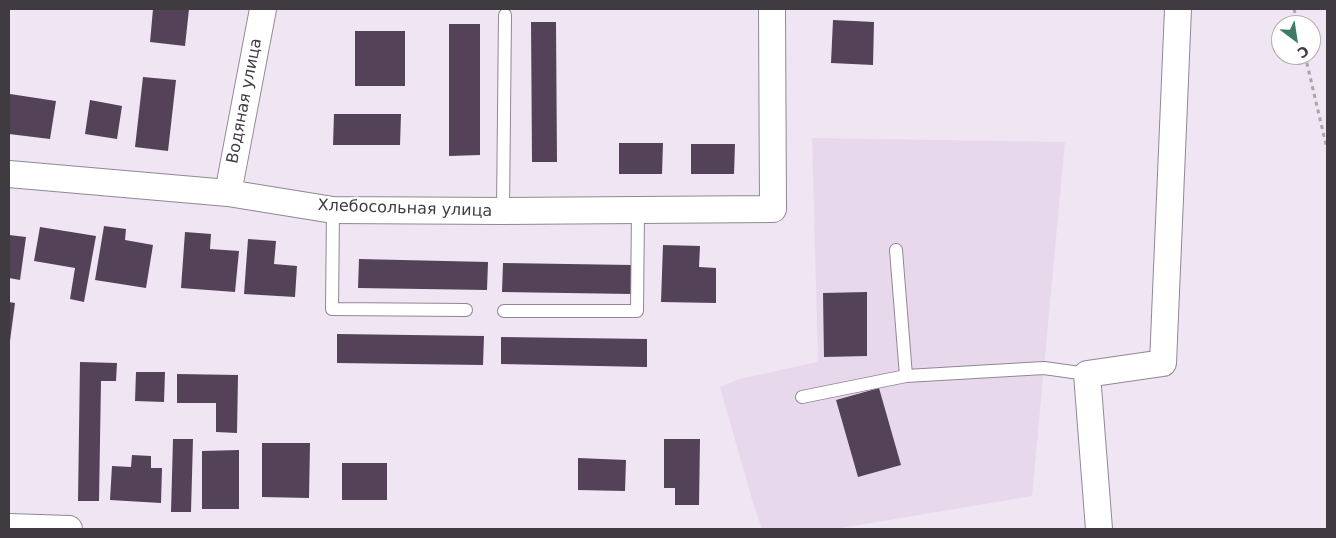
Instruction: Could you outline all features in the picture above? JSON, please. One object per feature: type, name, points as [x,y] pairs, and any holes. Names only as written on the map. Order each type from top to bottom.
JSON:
[{"type":"street","name":"Водяная улица","points":[[228,193],[263,9]]},
{"type":"street","name":"Хлебосольная улица","points":[[9,174],[228,193],[332,210],[503,212],[772,209],[772,9]]},
{"type":"street","points":[[1098,529],[1087,374],[1163,363],[1178,9]]},
{"type":"street","points":[[9,527],[69,529]]},
{"type":"lane","points":[[503,212],[504,15]]},
{"type":"lane","points":[[332,210],[332,309],[466,310]]},
{"type":"lane","points":[[504,311],[637,311],[638,211]]},
{"type":"lane","points":[[896,250],[906,376]]},
{"type":"lane","points":[[802,397],[906,376],[1044,368],[1087,374]]},
{"type":"path","points":[[1307,65],[1327,148]]},
{"type":"shaded area","points":[[812,138],[1065,142],[1032,496],[835,529],[762,529],[720,387],[739,379],[818,362]]},
{"type":"building","points":[[153,9],[189,9],[185,46],[150,42]]},
{"type":"building","points":[[833,20],[874,22],[873,65],[831,63]]},
{"type":"building","points":[[531,22],[556,22],[557,162],[532,162]]},
{"type":"building","points":[[449,24],[480,24],[480,155],[449,156]]},
{"type":"building","points":[[355,31],[405,31],[405,86],[355,86]]},
{"type":"building","points":[[143,77],[176,80],[168,151],[135,147]]},
{"type":"building","points":[[10,94],[56,101],[50,139],[9,134]]},
{"type":"building","points":[[90,100],[122,106],[117,139],[85,134]]},
{"type":"building","points":[[334,114],[401,114],[400,145],[333,145]]},
{"type":"building","points":[[619,143],[663,143],[662,174],[619,174]]},
{"type":"building","points":[[691,144],[735,144],[734,174],[691,174]]},
{"type":"building","points":[[104,226],[126,229],[125,240],[153,245],[146,288],[95,280]]},
{"type":"building","points":[[40,227],[96,236],[84,302],[70,299],[75,268],[34,261]]},
{"type":"building","points":[[185,232],[211,234],[210,249],[239,251],[235,292],[181,288]]},
{"type":"building","points":[[9,235],[26,237],[20,280],[9,278]]},
{"type":"building","points":[[248,239],[276,241],[274,264],[297,266],[295,297],[244,294]]},
{"type":"building","points":[[663,245],[700,246],[699,267],[716,268],[716,303],[661,302]]},
{"type":"building","points":[[359,259],[488,262],[487,290],[358,288]]},
{"type":"building","points":[[503,263],[632,265],[632,294],[502,292]]},
{"type":"building","points":[[867,292],[867,356],[824,357],[823,293]]},
{"type":"building","points":[[9,302],[15,303],[10,341],[9,341]]},
{"type":"building","points":[[337,334],[484,336],[483,365],[337,363]]},
{"type":"building","points":[[501,337],[647,339],[647,367],[501,364]]},
{"type":"building","points":[[80,362],[117,363],[116,381],[101,381],[99,501],[78,501]]},
{"type":"building","points":[[136,372],[165,372],[164,402],[135,401]]},
{"type":"building","points":[[177,374],[238,375],[237,433],[216,432],[216,403],[177,403]]},
{"type":"building","points":[[879,388],[901,465],[858,477],[836,400]]},
{"type":"building","points":[[173,439],[193,439],[191,512],[171,512]]},
{"type":"building","points":[[664,439],[700,439],[699,505],[675,505],[675,488],[664,488]]},
{"type":"building","points":[[262,443],[310,443],[309,498],[262,497]]},
{"type":"building","points":[[239,450],[239,509],[202,509],[202,451]]},
{"type":"building","points":[[132,455],[151,456],[151,468],[162,468],[161,503],[110,500],[112,466],[131,467]]},
{"type":"building","points":[[578,458],[626,460],[625,491],[578,490]]},
{"type":"building","points":[[342,463],[387,463],[387,500],[342,500]]}]
